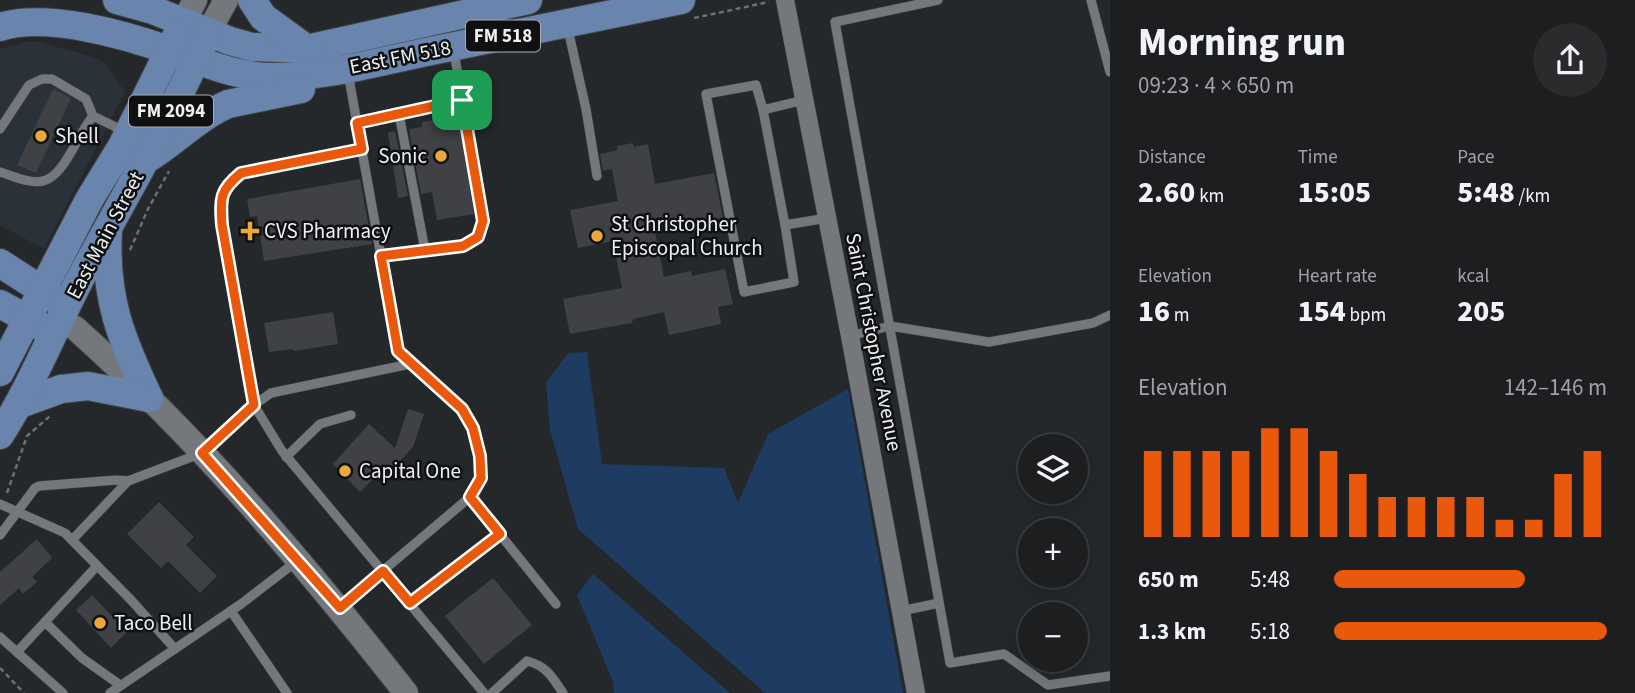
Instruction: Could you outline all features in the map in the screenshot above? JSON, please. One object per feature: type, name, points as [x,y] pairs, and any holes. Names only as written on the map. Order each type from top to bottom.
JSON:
[{"type":"main road","points":[[117,0],[195,18]]},
{"type":"main road","name":"FM 2094","points":[[195,18],[226,0]]},
{"type":"main road","points":[[253,0],[263,17],[307,49]]},
{"type":"main road","name":"East FM 518","points":[[307,49],[528,0]]},
{"type":"main road","name":"East FM 518","points":[[0,27],[31,21],[65,24],[170,50],[253,76],[275,78],[336,70],[681,0]]},
{"type":"main road","name":"FM 518","points":[[195,18],[252,47],[307,49]]},
{"type":"main road","name":"East Main Street","points":[[0,372],[89,200],[122,146],[170,50],[195,18]]},
{"type":"main road","name":"East Main Street","points":[[0,435],[65,323],[108,227],[157,166],[196,60],[195,18]]},
{"type":"main road","name":"FM 518","points":[[157,166],[165,148],[193,123],[220,107],[308,88],[336,70]]},
{"type":"main road","points":[[108,227],[108,276],[112,305],[130,358],[149,398]]},
{"type":"main road","points":[[0,263],[44,290],[65,323],[149,398],[202,453],[340,608],[407,693]]},
{"type":"main road","points":[[0,304],[28,320],[65,323]]},
{"type":"main road","points":[[20,404],[68,387],[88,386],[149,398]]},
{"type":"street","name":"Saint Christopher Avenue","points":[[785,0],[916,693]]},
{"type":"lane","points":[[938,0],[835,22],[950,663],[1004,654],[1048,685],[1110,676]]},
{"type":"lane","points":[[1091,0],[1110,72]]},
{"type":"lane","points":[[566,24],[586,109],[597,176]]},
{"type":"lane","points":[[381,256],[463,246],[478,237],[483,221],[453,47]]},
{"type":"lane","points":[[336,70],[357,123],[398,351],[462,409],[473,428],[480,456],[481,478],[470,497],[340,608]]},
{"type":"lane","points":[[0,129],[29,85],[42,79],[52,79],[86,99],[93,116],[127,133]]},
{"type":"lane","points":[[756,85],[763,110],[794,282],[744,292],[706,94],[756,85]]},
{"type":"lane","points":[[357,123],[462,100]]},
{"type":"lane","points":[[763,110],[804,100]]},
{"type":"lane","points":[[399,114],[425,250]]},
{"type":"lane","points":[[0,172],[26,180],[42,181],[55,176],[93,116]]},
{"type":"lane","points":[[362,149],[241,173],[228,184],[220,199],[222,225],[254,405],[286,457],[484,693]]},
{"type":"lane","points":[[785,225],[827,218]]},
{"type":"lane","points":[[850,336],[890,326],[989,342],[1093,323],[1110,315]]},
{"type":"lane","points":[[72,540],[128,481],[202,453],[271,393],[410,364]]},
{"type":"lane","points":[[286,457],[320,424],[351,415]]},
{"type":"lane","points":[[0,535],[39,486],[128,481]]},
{"type":"lane","points":[[470,497],[556,604]]},
{"type":"lane","points":[[0,504],[65,533],[175,649]]},
{"type":"lane","points":[[410,603],[500,534]]},
{"type":"lane","points":[[110,693],[231,611],[298,560]]},
{"type":"lane","points":[[17,652],[97,566]]},
{"type":"lane","points":[[901,611],[939,603]]},
{"type":"lane","points":[[231,611],[287,693]]},
{"type":"lane","points":[[45,622],[82,659],[120,685]]},
{"type":"lane","points":[[0,637],[63,693]]},
{"type":"lane","points":[[492,693],[527,661],[539,664],[563,693]]},
{"type":"path","points":[[128,256],[148,209],[157,166]]},
{"type":"path","points":[[0,504],[9,488],[27,436],[52,413]]},
{"type":"path","points":[[0,668],[24,693]]},
{"type":"shaded area","points":[[25,42],[40,42],[93,57],[106,64],[125,92],[44,249],[0,225],[0,49]]},
{"type":"shaded area","points":[[587,352],[602,464],[724,468],[738,503],[768,434],[848,389],[903,693],[765,693],[578,529],[550,430],[546,383],[568,353]]},
{"type":"shaded area","points":[[593,574],[730,693],[614,693],[613,682],[577,595]]},
{"type":"building","points":[[53,89],[71,98],[36,173],[17,165]]},
{"type":"building","points":[[458,116],[474,214],[437,220],[432,192],[421,194],[409,129],[422,127],[422,122]]},
{"type":"building","points":[[395,131],[408,196],[398,198],[388,133]]},
{"type":"building","name":"St Christopher Episcopal Church","points":[[633,143],[634,147],[648,144],[655,184],[714,173],[723,218],[655,231],[664,277],[691,271],[692,276],[725,269],[733,304],[718,307],[721,324],[669,335],[664,312],[633,319],[632,323],[570,334],[563,299],[622,288],[613,241],[578,248],[570,210],[618,201],[612,169],[603,171],[600,154],[618,150],[617,146]]},
{"type":"building","points":[[360,179],[372,244],[264,261],[257,216],[250,217],[247,199]]},
{"type":"building","points":[[333,312],[338,344],[269,352],[264,323]]},
{"type":"building","points":[[408,409],[424,414],[413,447],[383,479],[375,477],[360,492],[333,464],[369,424],[395,448]]},
{"type":"building","points":[[159,502],[194,537],[186,545],[217,576],[200,593],[168,561],[161,568],[127,534]]},
{"type":"building","points":[[37,539],[52,558],[32,577],[37,582],[23,594],[19,588],[0,605],[0,572]]},
{"type":"building","points":[[493,578],[532,625],[484,664],[445,616]]},
{"type":"building","points":[[92,595],[127,632],[111,648],[76,610]]},
{"type":"place","name":"Shell","points":[[41,136]]},
{"type":"place","name":"Sonic","points":[[441,156]]},
{"type":"place","name":"CVS Pharmacy","points":[[250,231]]},
{"type":"place","name":"St Christopher Episcopal Church","points":[[597,236]]},
{"type":"place","name":"Capital One","points":[[345,471]]},
{"type":"place","name":"Taco Bell","points":[[100,623]]},
{"type":"route","points":[[462,100],[483,221],[478,237],[463,246],[381,256],[398,351],[462,409],[473,428],[480,456],[481,478],[470,497],[500,534],[410,603],[383,571],[340,608],[202,453],[254,405],[222,225],[220,199],[228,184],[241,173],[362,149],[357,123],[462,100]]}]
